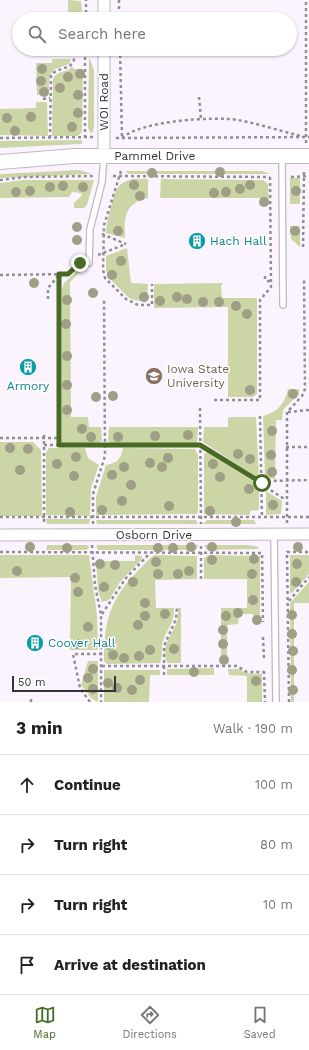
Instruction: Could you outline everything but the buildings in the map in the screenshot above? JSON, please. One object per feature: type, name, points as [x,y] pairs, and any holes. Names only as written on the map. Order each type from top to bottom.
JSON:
[{"type":"street","points":[[104,0],[104,12]]},
{"type":"street","name":"WOI Road","points":[[104,56],[104,156]]},
{"type":"street","name":"Pammel Drive","points":[[0,162],[53,157],[282,156],[308,150]]},
{"type":"street","name":"Osborn Drive","points":[[0,535],[309,534]]},
{"type":"lane","points":[[89,263],[90,229],[102,182],[104,156]]},
{"type":"lane","points":[[282,156],[283,305]]},
{"type":"lane","points":[[274,534],[276,702]]},
{"type":"path","points":[[86,0],[86,12]]},
{"type":"path","points":[[119,0],[119,12]]},
{"type":"path","points":[[306,0],[308,21],[308,150]]},
{"type":"path","points":[[50,138],[51,76],[56,71],[70,66],[74,60],[74,56]]},
{"type":"path","points":[[86,56],[86,138]]},
{"type":"path","points":[[120,56],[120,138],[122,142]]},
{"type":"path","points":[[199,97],[201,119]]},
{"type":"path","points":[[43,99],[50,98]]},
{"type":"path","points":[[120,138],[126,134],[156,125],[201,119],[238,120],[307,137]]},
{"type":"path","points":[[0,138],[91,137]]},
{"type":"path","points":[[120,138],[307,137]]},
{"type":"path","points":[[121,170],[106,217],[103,235],[103,270],[105,278],[126,299],[138,305],[152,305],[152,284]]},
{"type":"path","points":[[303,247],[304,170]]},
{"type":"path","points":[[0,180],[25,177],[93,176]]},
{"type":"path","points":[[113,176],[272,177],[271,287],[260,300],[260,400],[214,400]]},
{"type":"path","points":[[292,176],[309,176]]},
{"type":"path","points":[[98,255],[126,244],[103,235]]},
{"type":"path","points":[[0,275],[68,274],[80,263]]},
{"type":"path","points":[[48,299],[48,288],[59,274]]},
{"type":"path","points":[[59,274],[59,445]]},
{"type":"path","points":[[265,276],[265,280],[271,282]]},
{"type":"path","points":[[287,517],[287,412],[302,396],[304,389],[304,278]]},
{"type":"path","points":[[93,524],[94,489],[103,465],[105,446],[104,299]]},
{"type":"path","points":[[200,408],[201,524]]},
{"type":"path","points":[[287,412],[309,410]]},
{"type":"path","points":[[260,416],[262,517]]},
{"type":"path","points":[[44,437],[44,524]]},
{"type":"path","points":[[0,438],[59,438]]},
{"type":"path","points":[[44,445],[200,445],[262,483],[286,500]]},
{"type":"path","points":[[286,447],[309,447]]},
{"type":"path","points":[[262,483],[269,481],[309,480]]},
{"type":"path","points":[[0,517],[309,517]]},
{"type":"path","points":[[92,545],[96,592],[101,615],[101,702]]},
{"type":"path","points":[[201,545],[201,579]]},
{"type":"path","points":[[262,546],[263,622]]},
{"type":"path","points":[[287,548],[289,702]]},
{"type":"path","points":[[0,552],[266,552]]},
{"type":"path","points":[[283,552],[309,552]]},
{"type":"path","points":[[101,615],[126,578],[150,553]]},
{"type":"path","points":[[288,601],[309,578]]},
{"type":"path","points":[[164,675],[164,646],[176,619],[177,608]]},
{"type":"path","points":[[263,637],[264,659]]},
{"type":"path","points":[[90,702],[80,688],[73,654],[102,654]]},
{"type":"path","points":[[102,666],[238,666],[247,672],[264,671],[265,702]]},
{"type":"green space","points":[[68,0],[81,1],[82,12],[68,12]]},
{"type":"green space","points":[[89,57],[94,70],[94,124],[93,132],[91,133],[88,128]]},
{"type":"green space","points":[[52,59],[71,59],[69,64],[55,69],[50,75],[48,95],[37,95],[36,63],[52,63]]},
{"type":"green space","points":[[72,67],[74,69],[83,69],[82,132],[78,136],[52,136],[53,79],[57,74]]},
{"type":"green space","points":[[36,102],[47,102],[48,136],[0,135],[0,109],[36,108]]},
{"type":"green space","points":[[81,140],[83,143],[80,144],[0,148],[0,141]]},
{"type":"green space","points":[[79,170],[92,174],[0,178],[0,174]]},
{"type":"green space","points":[[125,171],[262,171],[270,174],[129,174]]},
{"type":"green space","points":[[290,178],[300,178],[300,204],[290,204]]},
{"type":"green space","points":[[133,179],[148,179],[148,198],[140,200],[130,207],[126,217],[125,238],[106,233],[114,195],[122,183]]},
{"type":"green space","points":[[161,179],[263,180],[268,184],[269,205],[261,205],[260,198],[160,198]]},
{"type":"green space","points":[[23,180],[94,180],[87,205],[84,208],[74,208],[74,203],[82,195],[81,193],[72,192],[69,197],[0,198],[0,183]]},
{"type":"green space","points":[[290,226],[300,226],[300,247],[291,239]]},
{"type":"green space","points":[[127,248],[131,283],[148,284],[147,302],[129,298],[109,278],[106,271],[106,256]]},
{"type":"green space","points":[[82,266],[82,270],[70,282],[71,417],[88,417],[89,427],[101,427],[102,441],[98,443],[62,443],[62,289],[64,283]]},
{"type":"green space","points":[[223,283],[221,286],[222,298],[257,298],[257,394],[253,397],[228,397],[228,307],[154,308],[154,284]]},
{"type":"green space","points":[[288,389],[299,389],[299,394],[283,410],[282,420],[276,420],[275,479],[267,478],[265,477],[263,416],[280,407],[285,399]]},
{"type":"green space","points":[[256,417],[259,479],[203,442],[204,427],[228,427],[228,418]]},
{"type":"green space","points":[[109,427],[198,427],[197,443],[110,443],[108,440]]},
{"type":"green space","points":[[0,442],[33,442],[41,450],[42,516],[0,516]]},
{"type":"green space","points":[[49,448],[85,448],[88,458],[99,465],[91,488],[90,516],[46,515],[46,452]]},
{"type":"green space","points":[[123,448],[195,449],[198,455],[197,514],[96,515],[96,497],[106,465],[118,460]]},
{"type":"green space","points":[[204,453],[208,453],[259,485],[259,510],[250,511],[250,515],[204,514]]},
{"type":"green space","points":[[266,491],[282,501],[281,514],[266,515]]},
{"type":"green space","points":[[46,519],[90,519],[89,524],[47,524]]},
{"type":"green space","points":[[96,520],[196,520],[198,524],[97,524]]},
{"type":"green space","points":[[207,520],[254,520],[256,524],[203,524]]},
{"type":"green space","points":[[47,545],[88,545],[89,548],[86,550],[46,550]]},
{"type":"green space","points":[[96,545],[198,545],[197,549],[194,550],[98,550]]},
{"type":"green space","points":[[204,545],[248,545],[259,547],[258,549],[207,550]]},
{"type":"green space","points":[[0,555],[89,555],[97,615],[98,650],[70,650],[71,577],[0,578]]},
{"type":"green space","points":[[135,555],[142,556],[141,560],[120,582],[109,600],[102,602],[98,591],[96,561],[135,561]]},
{"type":"green space","points":[[154,555],[197,556],[197,579],[155,580],[156,608],[174,608],[172,621],[163,641],[160,663],[107,664],[104,661],[105,635],[114,603],[127,583]]},
{"type":"green space","points":[[208,555],[260,556],[260,624],[255,625],[253,614],[239,614],[238,624],[227,625],[227,663],[221,663],[221,608],[247,608],[247,579],[204,579],[204,558]]},
{"type":"green space","points":[[290,555],[309,555],[309,574],[292,593],[290,593]]},
{"type":"green space","points":[[309,582],[309,603],[294,603],[294,702],[291,702],[290,603]]},
{"type":"green space","points":[[178,608],[181,608],[181,663],[168,663],[164,653],[177,622]]},
{"type":"green space","points":[[88,661],[98,661],[98,702],[91,698],[81,685]]},
{"type":"green space","points":[[214,668],[214,675],[167,675],[167,669]]},
{"type":"green space","points":[[228,669],[239,669],[246,673],[262,674],[262,702],[247,702],[247,676],[229,675]]},
{"type":"green space","points":[[104,670],[160,670],[160,675],[150,675],[149,702],[104,702]]},
{"type":"place","name":"Hach Hall","points":[[197,241]]},
{"type":"place","name":"Armory","points":[[28,367]]},
{"type":"place","name":"Iowa State University","points":[[154,376]]},
{"type":"place","name":"Coover Hall","points":[[35,643]]},
{"type":"route","points":[[80,263],[68,274],[59,274],[59,445],[200,445],[262,483]]}]
